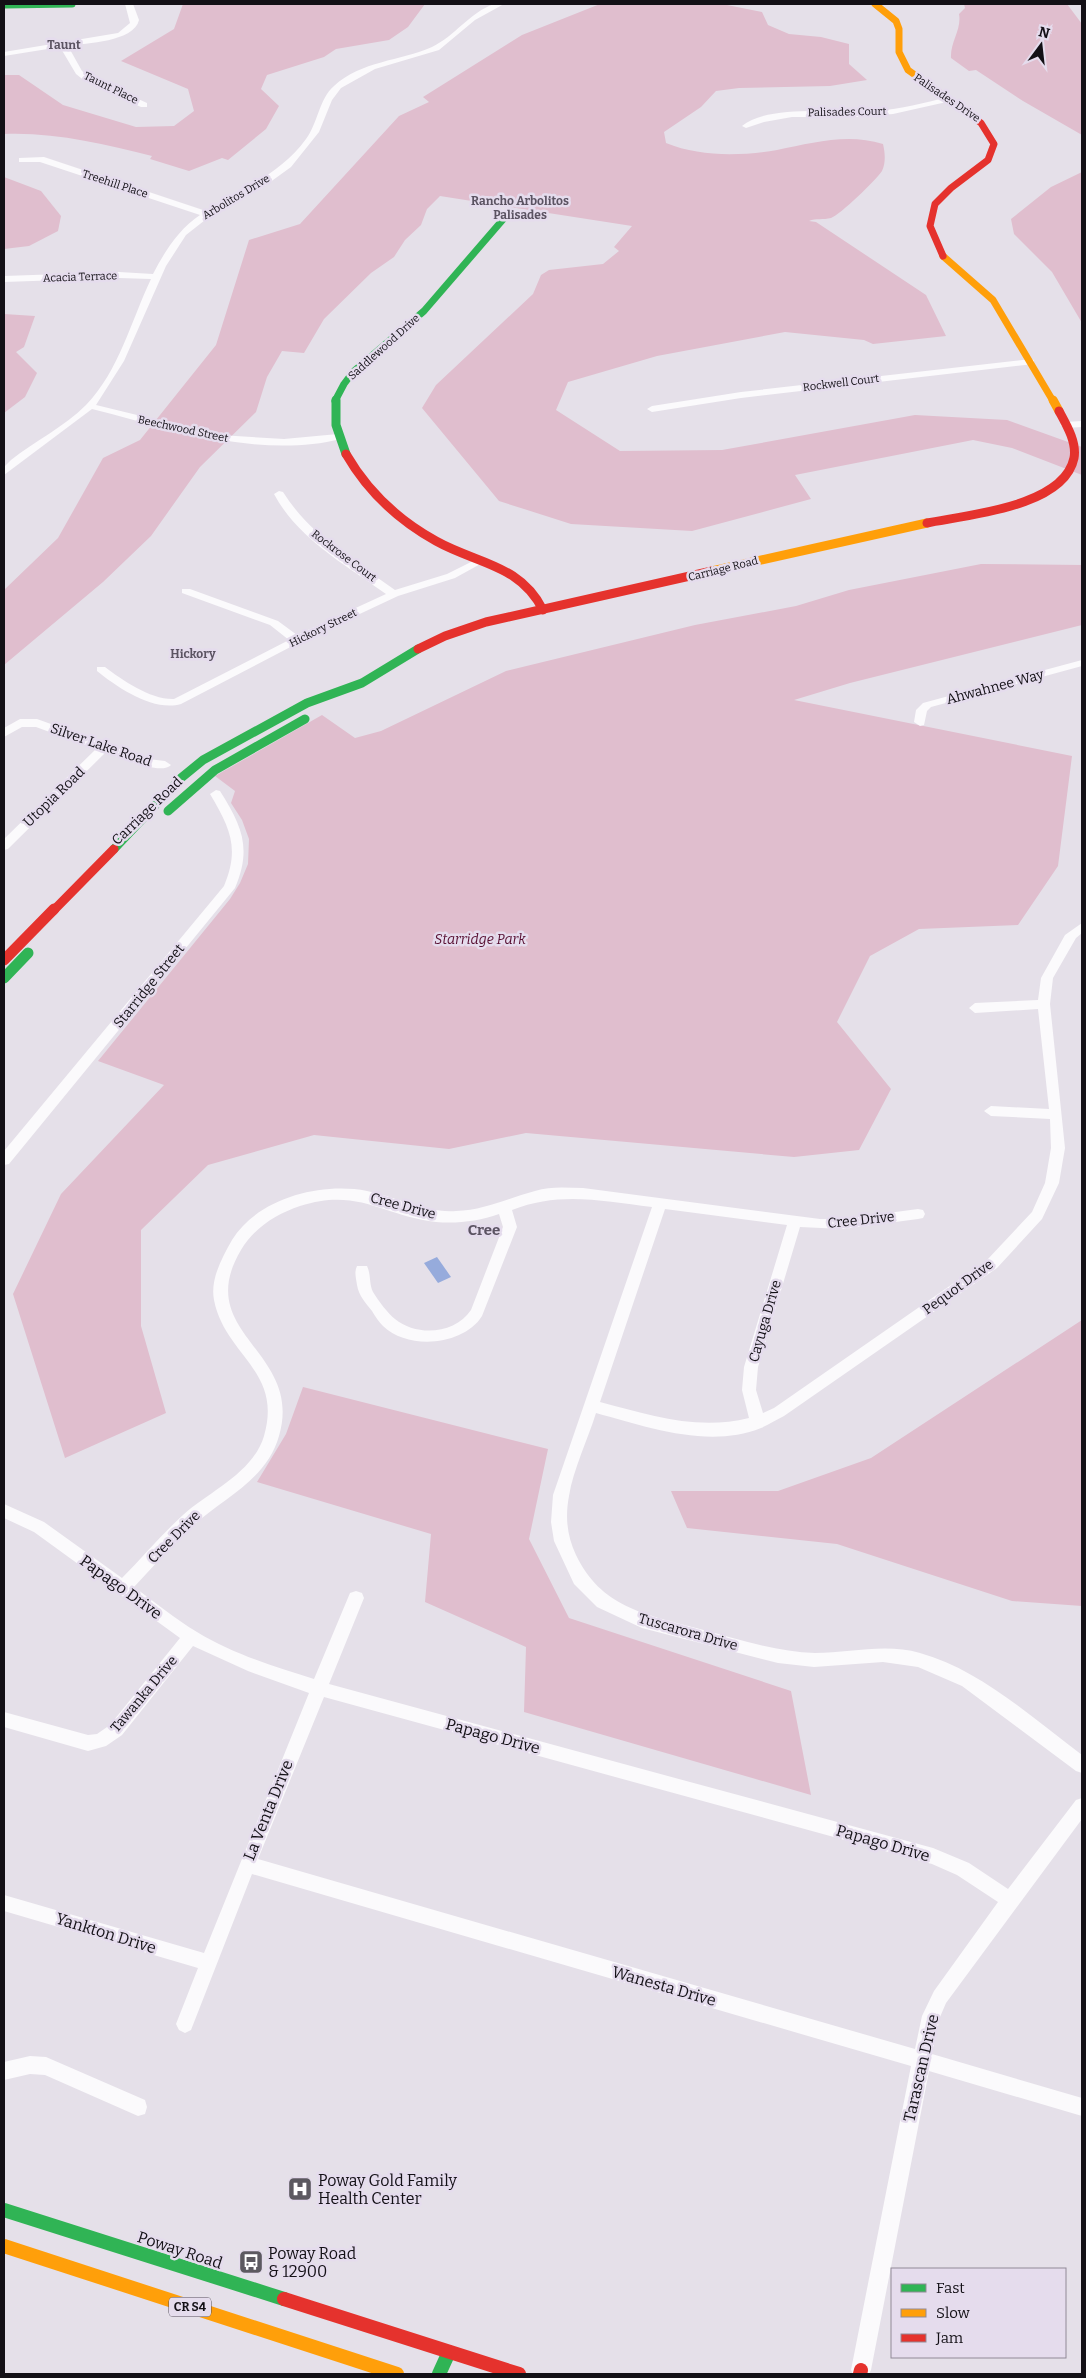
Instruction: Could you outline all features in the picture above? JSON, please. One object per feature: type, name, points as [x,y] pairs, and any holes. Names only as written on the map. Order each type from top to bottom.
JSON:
[{"type":"street","points":[[4,5],[72,4]]},
{"type":"street","points":[[4,54],[113,36],[128,31],[135,20],[129,4]]},
{"type":"street","name":"Arbolitos Drive","points":[[4,472],[90,406],[112,377],[156,277],[182,235],[206,214],[258,186],[286,167],[306,146],[319,126],[330,97],[337,87],[359,74],[436,48],[446,42],[470,18],[500,4]]},
{"type":"street","name":"Palisades Drive","points":[[875,4],[888,11],[900,27],[902,36],[897,50],[900,59],[911,73],[948,99],[977,116],[992,128],[998,146],[995,159],[986,169],[955,184],[935,202],[931,213],[934,241],[947,260],[991,298],[1031,362],[1065,425]]},
{"type":"street","name":"Taunt Place","points":[[63,45],[79,72],[89,80],[144,105]]},
{"type":"street","name":"Palisades Court","points":[[746,126],[760,119],[796,113],[873,114],[916,109],[948,99]]},
{"type":"street","name":"Treehill Place","points":[[22,160],[41,160],[206,214]]},
{"type":"street","name":"Saddlewood Drive","points":[[506,216],[411,324],[345,382],[336,403],[334,425],[351,467],[369,492],[386,508],[435,542],[526,583],[534,591],[543,610]]},
{"type":"street","name":"Acacia Terrace","points":[[4,280],[119,276],[156,277]]},
{"type":"street","name":"Rockwell Court","points":[[652,408],[741,395],[1031,362]]},
{"type":"street","name":"Beechwood Street","points":[[90,406],[220,438],[284,442],[338,437]]},
{"type":"street","points":[[1065,425],[1082,424]]},
{"type":"street","name":"Carriage Road","points":[[162,811],[190,769],[260,728],[306,704],[335,696],[356,687],[424,645],[446,635],[543,610],[678,581],[804,550],[1013,505],[1058,484],[1067,474],[1073,462],[1074,450],[1065,425]]},
{"type":"street","name":"Rockrose Court","points":[[279,494],[283,506],[324,544],[394,594]]},
{"type":"street","name":"Hickory Street","points":[[101,669],[114,681],[172,703],[183,700],[296,640],[394,594],[451,576],[479,562]]},
{"type":"street","points":[[186,591],[274,624],[296,640]]},
{"type":"street","name":"Ahwahnee Way","points":[[920,722],[922,710],[927,705],[1082,663]]},
{"type":"street","name":"Carriage Road","points":[[4,960],[162,811],[215,770],[316,713],[335,696]]},
{"type":"street","name":"Silver Lake Road","points":[[4,733],[20,723],[37,723],[146,763],[165,765]]},
{"type":"street","points":[[260,728],[273,737]]},
{"type":"street","name":"Utopia Road","points":[[4,846],[104,748]]},
{"type":"street","name":"Starridge Street","points":[[4,1160],[229,888],[234,878],[239,852],[235,827],[216,794]]},
{"type":"street","name":"Carriage Road","points":[[60,920],[148,831]]},
{"type":"street","name":"Pequot Drive","points":[[592,1406],[683,1429],[713,1432],[742,1428],[758,1423],[779,1412],[992,1264],[1037,1215],[1052,1182],[1058,1148],[1044,1004],[1048,978],[1071,935],[1082,927]]},
{"type":"street","points":[[4,978],[34,947]]},
{"type":"street","points":[[975,1008],[1044,1004]]},
{"type":"street","points":[[992,1111],[1056,1114]]},
{"type":"street","name":"Cree Drive","points":[[123,1588],[199,1512],[229,1491],[253,1468],[264,1453],[271,1436],[276,1414],[275,1389],[263,1367],[230,1327],[220,1298],[225,1262],[247,1230],[265,1215],[306,1198],[325,1194],[366,1196],[421,1213],[445,1217],[489,1212],[550,1193],[583,1193],[820,1224],[843,1224],[918,1214]]},
{"type":"street","name":"Tuscarora Drive","points":[[660,1203],[561,1495],[559,1522],[562,1541],[580,1579],[603,1602],[642,1622],[778,1656],[814,1660],[883,1655],[919,1660],[968,1681],[1082,1765]]},
{"type":"street","points":[[362,1270],[366,1293],[389,1323],[404,1332],[436,1337],[450,1333],[470,1322],[477,1312],[510,1227],[504,1206]]},
{"type":"street","name":"Cayuga Drive","points":[[758,1423],[749,1390],[751,1367],[795,1220]]},
{"type":"street","name":"Papago Drive","points":[[4,1511],[39,1528],[192,1637],[216,1651],[268,1672],[318,1688],[933,1856],[963,1869],[1010,1900]]},
{"type":"street","name":"La Venta Drive","points":[[185,2024],[247,1864],[356,1598]]},
{"type":"street","name":"Tawanka Drive","points":[[4,1720],[88,1743],[100,1742],[116,1730],[192,1637]]},
{"type":"street","name":"Tarascan Drive","points":[[861,2372],[920,2061],[931,2016],[940,1998],[1010,1900],[1082,1806]]},
{"type":"street","name":"Wanesta Drive","points":[[247,1864],[1082,2108]]},
{"type":"street","name":"Yankton Drive","points":[[4,1903],[209,1964]]},
{"type":"street","points":[[4,2071],[30,2065],[46,2066],[138,2107]]},
{"type":"street","name":"Poway Road","points":[[4,2210],[519,2374]]},
{"type":"street","name":"CR S4","points":[[4,2246],[397,2374]]},
{"type":"street","points":[[171,2301],[188,2292]]},
{"type":"street","points":[[256,2306],[266,2295]]},
{"type":"street","points":[[439,2374],[449,2352]]},
{"type":"green space","points":[[183,4],[425,4],[408,27],[389,40],[336,49],[324,57],[267,75],[261,89],[279,106],[266,129],[228,160],[222,158],[189,171],[150,159],[152,156],[97,143],[42,135],[4,134],[4,75],[19,75],[63,105],[136,127],[174,126],[194,111],[188,89],[121,61],[174,29]]},
{"type":"green space","points":[[600,4],[722,4],[762,12],[768,25],[789,34],[821,37],[849,44],[849,64],[867,80],[830,86],[739,88],[716,91],[701,107],[664,132],[666,143],[693,151],[721,154],[763,152],[843,139],[856,139],[883,144],[885,158],[883,168],[873,182],[836,215],[831,218],[809,221],[816,222],[926,295],[946,336],[873,344],[864,340],[785,332],[657,356],[568,382],[556,410],[620,451],[722,450],[915,415],[1007,420],[1082,447],[1082,475],[1012,448],[973,440],[795,475],[811,499],[692,531],[571,524],[499,501],[422,408],[436,385],[533,294],[541,275],[549,270],[603,264],[619,251],[614,247],[632,226],[440,196],[427,209],[421,225],[405,240],[394,257],[371,273],[324,319],[304,353],[282,351],[267,377],[256,412],[200,467],[151,536],[103,582],[4,665],[4,590],[58,538],[103,458],[140,440],[216,345],[249,240],[300,224],[399,116],[429,102],[423,97],[522,35]]},
{"type":"green space","points":[[964,4],[1067,4],[1082,24],[1082,135],[1023,101],[976,70],[969,71],[951,58],[952,46],[959,25],[959,14],[965,8]]},
{"type":"green space","points":[[1082,172],[1082,323],[1052,272],[1014,234],[1011,219],[1051,187]]},
{"type":"green space","points":[[4,177],[41,191],[61,216],[58,231],[29,246],[4,249]]},
{"type":"green space","points":[[4,314],[35,316],[24,347],[16,352],[37,373],[25,397],[4,413]]},
{"type":"green space","name":"Starridge Park","points":[[981,564],[1082,565],[1082,625],[850,683],[794,700],[1072,756],[1058,866],[1018,925],[919,929],[870,956],[837,1022],[891,1089],[859,1150],[794,1157],[526,1133],[449,1149],[314,1135],[208,1165],[141,1230],[141,1326],[166,1413],[65,1458],[13,1294],[61,1194],[164,1085],[98,1061],[230,899],[240,883],[248,864],[249,839],[242,820],[231,803],[235,791],[215,776],[322,715],[355,738],[381,731],[506,671],[695,625],[796,606],[849,590]]},
{"type":"green space","points":[[1082,1320],[1082,1606],[1012,1601],[837,1544],[687,1528],[671,1491],[778,1491],[871,1458]]},
{"type":"green space","points":[[303,1387],[548,1449],[529,1539],[569,1618],[791,1691],[811,1795],[524,1712],[526,1647],[425,1602],[431,1534],[257,1482],[286,1434]]},
{"type":"water","points":[[437,1257],[451,1277],[438,1283],[424,1263]]},
{"type":"traffic: fast","points":[[4,5],[72,4]]},
{"type":"traffic: fast","points":[[346,454],[337,433],[334,418],[337,396],[344,384],[353,372],[376,350],[424,311],[506,216]]},
{"type":"traffic: fast","points":[[114,849],[181,778],[203,760],[307,703],[345,691],[362,683],[418,649]]},
{"type":"traffic: fast","points":[[168,811],[215,770],[305,719]]},
{"type":"traffic: fast","points":[[4,978],[28,953]]},
{"type":"traffic: fast","points":[[4,2210],[284,2299]]},
{"type":"traffic: fast","points":[[439,2374],[449,2352]]},
{"type":"traffic: slow","points":[[875,4],[896,21],[899,29],[899,52],[908,70],[943,95]]},
{"type":"traffic: slow","points":[[943,256],[993,300],[1059,411]]},
{"type":"traffic: slow","points":[[712,571],[927,523]]},
{"type":"traffic: slow","points":[[4,2246],[397,2374]]},
{"type":"traffic: jam","points":[[943,95],[981,123],[994,144],[988,160],[951,188],[935,204],[930,226],[943,256]]},
{"type":"traffic: jam","points":[[927,523],[1012,506],[1035,498],[1054,487],[1067,474],[1074,458],[1072,440],[1059,411]]},
{"type":"traffic: jam","points":[[346,454],[374,494],[409,525],[447,547],[499,568],[521,580],[529,587],[543,610]]},
{"type":"traffic: jam","points":[[418,649],[445,636],[486,622],[712,571]]},
{"type":"traffic: jam","points":[[4,960],[114,849]]},
{"type":"traffic: jam","points":[[284,2299],[519,2374]]},
{"type":"traffic: jam","points":[[860,2374],[861,2370]]},
{"type":"place","name":"Poway Gold Family Health Center","points":[[300,2189]]},
{"type":"place","name":"Poway Road & 12900","points":[[251,2262]]},
{"type":"district","name":"Taunt","points":[[64,45]]},
{"type":"district","name":"Rancho Arbolitos Palisades","points":[[520,208]]},
{"type":"district","name":"Hickory","points":[[193,654]]},
{"type":"district","name":"Cree","points":[[484,1230]]}]
